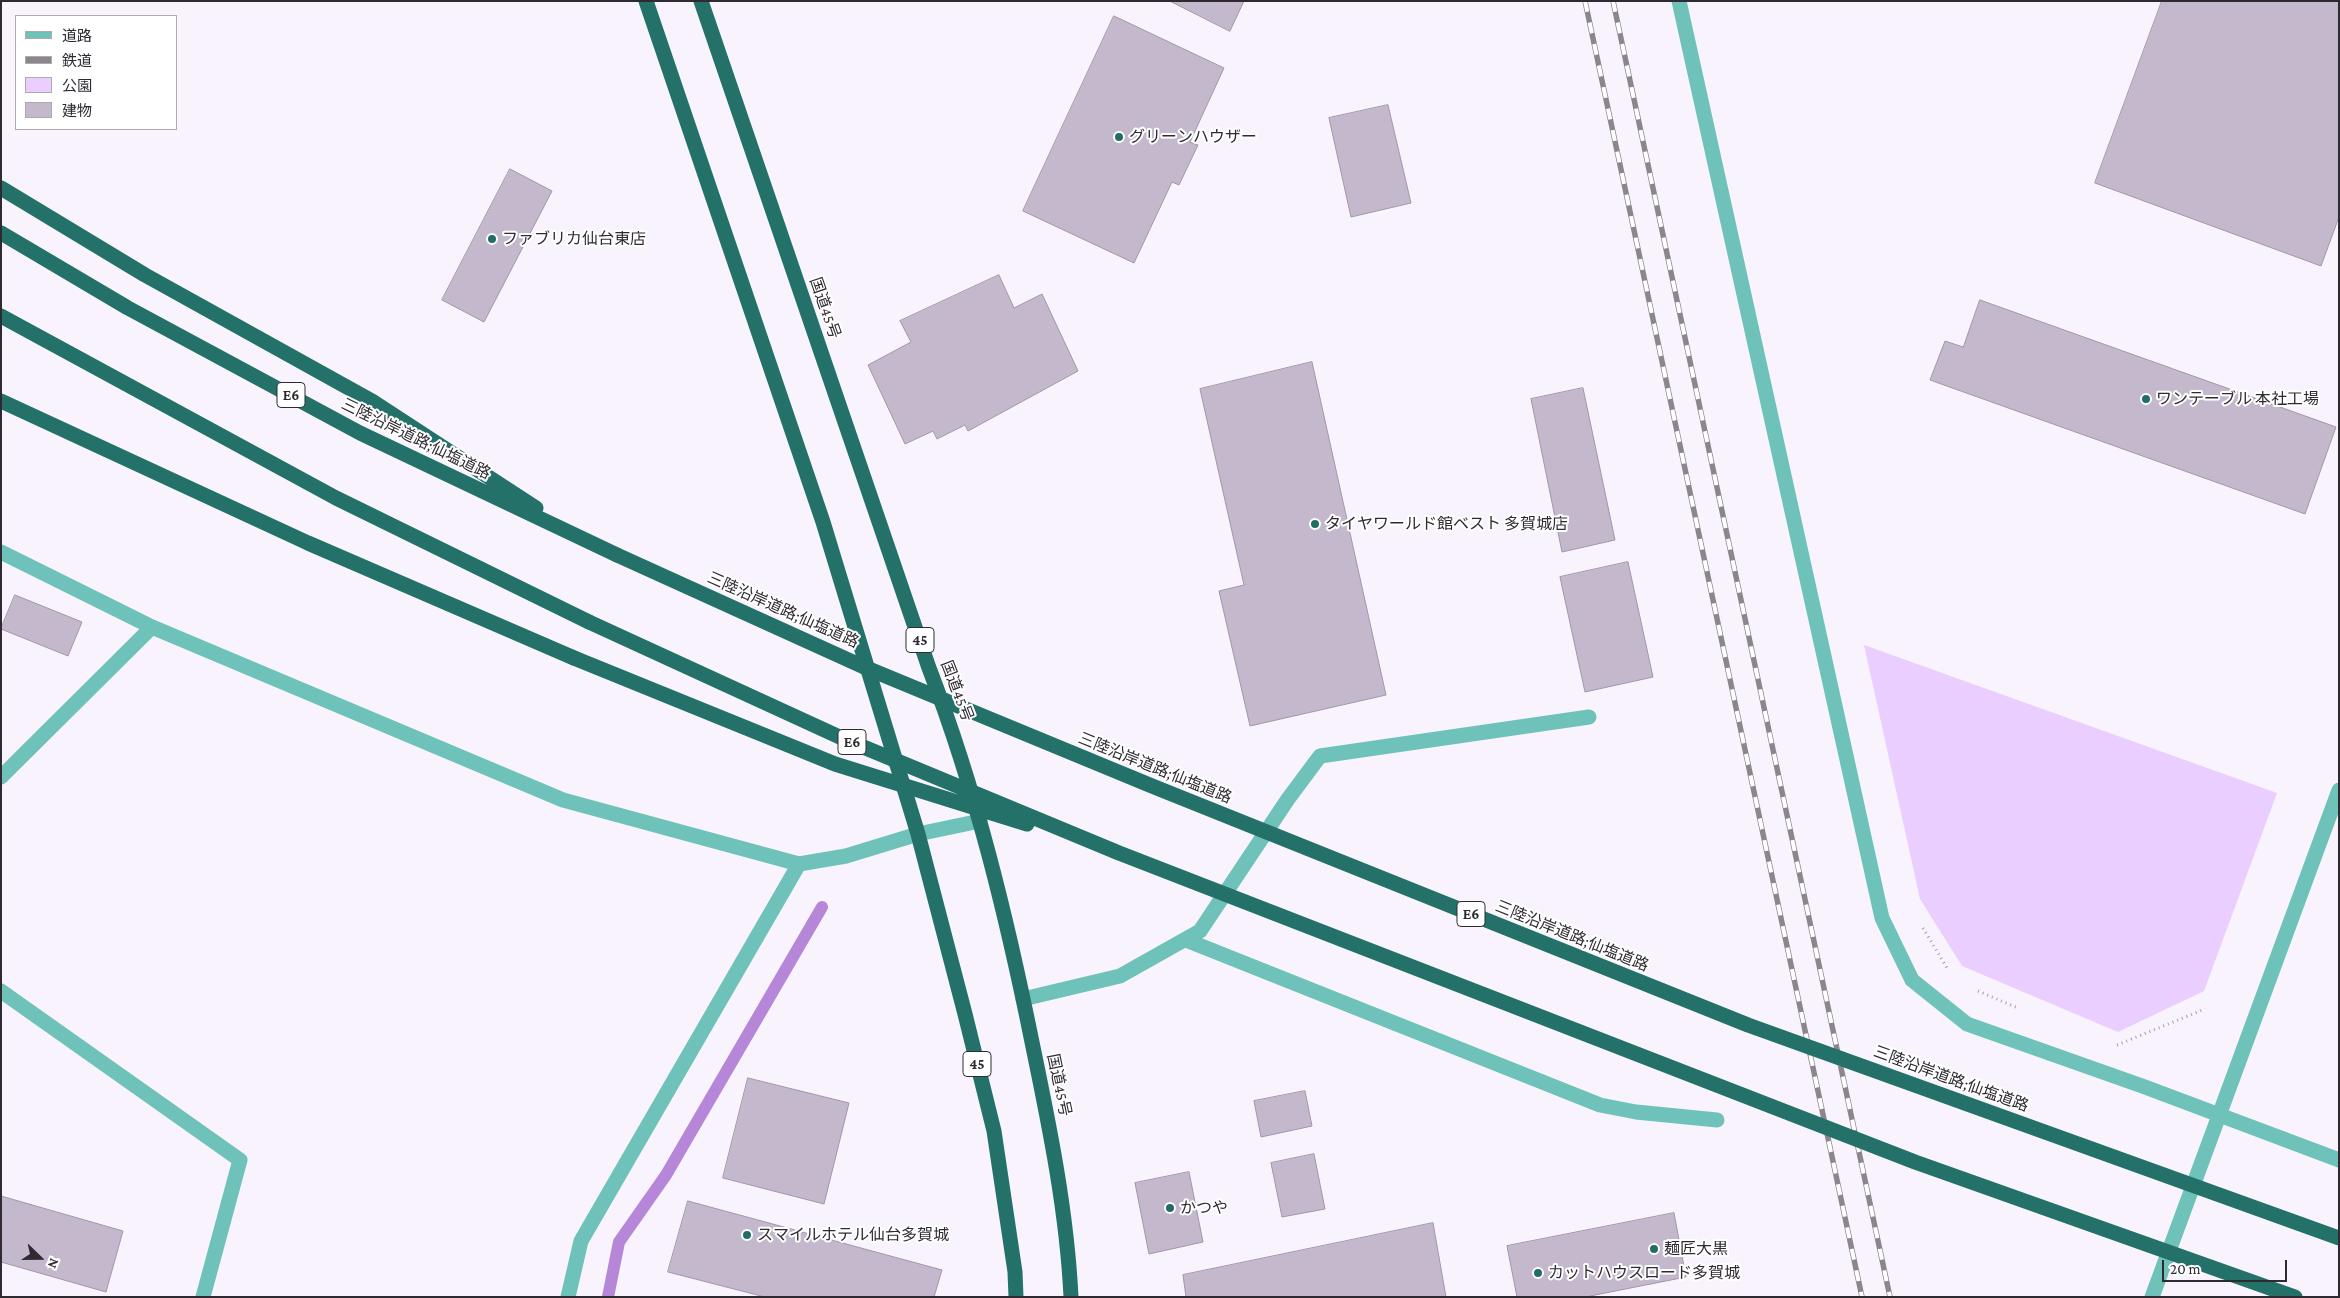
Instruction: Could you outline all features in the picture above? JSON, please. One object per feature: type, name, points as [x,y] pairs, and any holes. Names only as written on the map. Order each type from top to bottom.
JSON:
[{"type":"highway","name":"45","points":[[646,1],[823,522],[918,834],[966,1014],[994,1131],[1015,1272],[1016,1297]]},
{"type":"highway","name":"国道45号","points":[[701,1],[929,668],[954,733],[980,821],[1023,999],[1053,1144],[1071,1297]]},
{"type":"highway","points":[[1,188],[145,275],[372,402],[588,542]]},
{"type":"highway","name":"三陸沿岸道路;仙塩道路","points":[[1,233],[128,308],[360,433],[588,542],[864,666],[1152,786],[1748,1025],[2339,1238]]},
{"type":"highway","name":"E6","points":[[1,316],[336,498],[589,622],[844,739],[1120,853],[1915,1162],[2295,1297]]},
{"type":"highway","points":[[1,401],[308,543],[574,658],[835,764],[1120,853]]},
{"type":"street","points":[[1680,1],[1734,256],[1882,918],[1912,980],[1967,1024],[2339,1160]]},
{"type":"street","points":[[1,552],[152,627],[563,800],[799,864],[846,856],[918,834],[980,821]]},
{"type":"street","points":[[1,777],[152,627]]},
{"type":"street","points":[[1023,999],[1120,976],[1200,931],[1288,799],[1320,756],[1589,717]]},
{"type":"street","points":[[2152,1297],[2339,790]]},
{"type":"street","points":[[568,1297],[581,1241],[799,864]]},
{"type":"street","points":[[1186,940],[1600,1105],[1636,1112],[1717,1120]]},
{"type":"street","points":[[1,992],[240,1160],[203,1297]]},
{"type":"path","points":[[1917,920],[1947,968],[1954,973]]},
{"type":"path","points":[[1973,988],[2024,1010]]},
{"type":"path","points":[[2115,1046],[2205,1009]]},
{"type":"green space","points":[[1864,645],[2277,793],[2204,991],[2118,1032],[1962,966],[1920,899]]},
{"type":"building","points":[[1170,1],[1244,1],[1230,31]]},
{"type":"building","points":[[2162,1],[2339,1],[2339,217],[2321,266],[2095,183]]},
{"type":"building","points":[[1114,16],[1224,68],[1190,142],[1198,145],[1179,185],[1172,182],[1134,263],[1023,211]]},
{"type":"building","points":[[1388,105],[1411,203],[1351,217],[1329,118]]},
{"type":"building","points":[[510,169],[552,191],[484,322],[442,300]]},
{"type":"building","points":[[999,275],[1014,308],[1042,294],[1078,371],[968,431],[965,425],[937,439],[933,431],[905,444],[868,365],[911,342],[900,321]]},
{"type":"building","points":[[1980,300],[2336,427],[2305,514],[1930,380],[1945,341],[1963,347]]},
{"type":"building","points":[[1312,362],[1386,695],[1250,726],[1219,591],[1244,585],[1200,389]]},
{"type":"building","points":[[1583,388],[1615,540],[1562,552],[1531,399]]},
{"type":"building","points":[[1628,562],[1653,677],[1585,692],[1560,577]]},
{"type":"building","points":[[15,595],[82,622],[68,656],[1,629]]},
{"type":"building","points":[[748,1078],[849,1103],[824,1204],[723,1178]]},
{"type":"building","points":[[1305,1091],[1312,1126],[1261,1137],[1254,1101]]},
{"type":"building","points":[[1314,1154],[1325,1209],[1282,1217],[1271,1163]]},
{"type":"building","points":[[1189,1172],[1203,1242],[1149,1254],[1135,1183]]},
{"type":"building","points":[[1,1196],[123,1231],[106,1292],[1,1262]]},
{"type":"building","name":"スマイルホテル仙台多賀城","points":[[688,1201],[942,1270],[934,1297],[765,1297],[668,1272]]},
{"type":"building","points":[[1674,1213],[1686,1277],[1585,1297],[1517,1297],[1507,1246]]},
{"type":"building","points":[[1433,1223],[1446,1297],[1186,1297],[1183,1275]]},
{"type":"waterway","points":[[608,1297],[619,1242],[666,1175],[822,907]]},
{"type":"railway","points":[[1585,1],[1862,1297]]},
{"type":"railway","points":[[1613,1],[1890,1297]]},
{"type":"place","name":"グリーンハウザー","points":[[1119,137]]},
{"type":"place","name":"ファブリカ仙台東店","points":[[492,239]]},
{"type":"place","name":"ワンテーブル 本社工場","points":[[2146,399]]},
{"type":"place","name":"タイヤワールド館ベスト 多賀城店","points":[[1315,524]]},
{"type":"place","name":"かつや","points":[[1170,1208]]},
{"type":"place","name":"スマイルホテル仙台多賀城","points":[[747,1235]]},
{"type":"place","name":"麺匠大黒","points":[[1654,1249]]},
{"type":"place","name":"カットハウスロード多賀城","points":[[1538,1273]]}]
